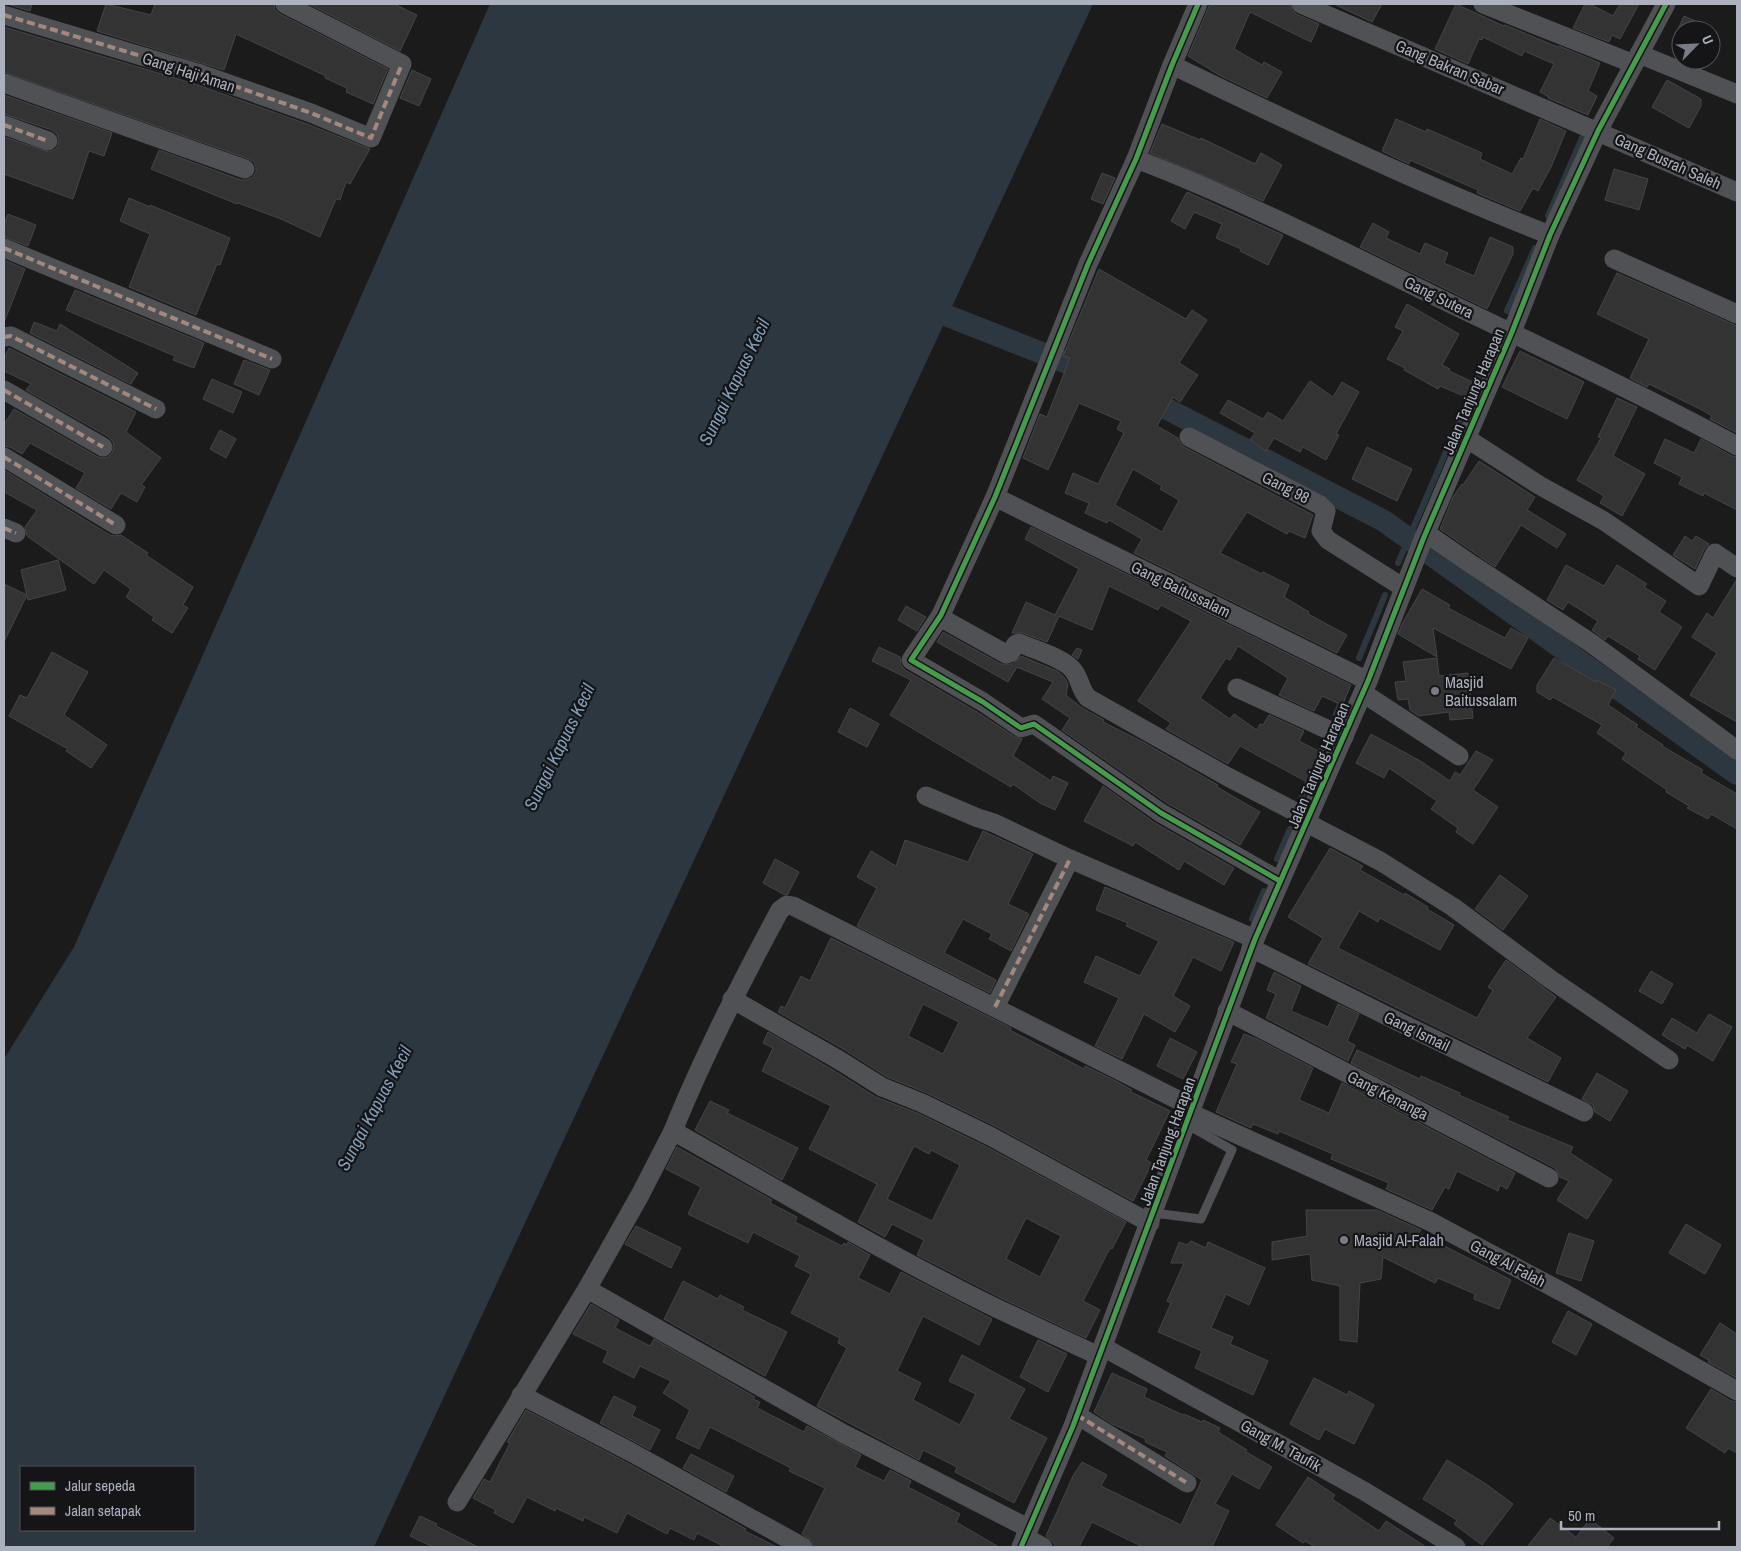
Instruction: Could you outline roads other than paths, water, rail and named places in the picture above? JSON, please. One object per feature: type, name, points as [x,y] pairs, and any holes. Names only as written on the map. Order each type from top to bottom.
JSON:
[{"type":"street","name":"Gang Haji Aman","points":[[4,14],[198,73],[282,102],[371,138],[402,64],[285,4]]},
{"type":"street","points":[[1198,4],[1172,64],[1136,159],[1088,264],[994,497],[941,615],[911,660],[982,702],[1021,728],[1034,724],[1161,813],[1280,880]]},
{"type":"street","name":"Gang Bakran Sabar","points":[[1301,4],[1598,131]]},
{"type":"street","points":[[1482,4],[1737,94]]},
{"type":"street","name":"Jalan Tanjung Harapan","points":[[1025,1537],[1077,1415],[1253,943],[1344,737],[1425,535],[1512,332],[1550,236],[1598,131],[1666,4]]},
{"type":"street","points":[[1172,64],[1369,160],[1550,236]]},
{"type":"street","points":[[4,83],[245,169]]},
{"type":"street","points":[[4,125],[48,142]]},
{"type":"street","name":"Gang Busrah Saleh","points":[[1598,131],[1737,192]]},
{"type":"street","name":"Gang Sutera","points":[[1136,159],[1170,172],[1323,241],[1512,332],[1737,446]]},
{"type":"street","points":[[4,248],[272,359]]},
{"type":"street","points":[[1614,259],[1737,314]]},
{"type":"street","points":[[4,338],[11,336],[156,410]]},
{"type":"street","points":[[4,390],[103,447]]},
{"type":"street","name":"Gang 98","points":[[1189,437],[1320,505],[1326,511],[1322,531],[1328,540],[1405,586]]},
{"type":"street","points":[[1466,438],[1539,484],[1604,521],[1699,586],[1715,553],[1737,568]]},
{"type":"street","points":[[4,457],[116,525]]},
{"type":"street","name":"Gang Baitussalam","points":[[994,497],[1365,687],[1459,756]]},
{"type":"street","points":[[1425,535],[1591,643],[1737,750]]},
{"type":"street","points":[[941,615],[943,619],[1006,654],[1010,653],[1016,644],[1019,643],[1062,661],[1074,670],[1083,693],[1088,698],[1380,861],[1453,908],[1550,979],[1668,1060]]},
{"type":"street","points":[[1237,688],[1344,737]]},
{"type":"street","name":"Gang Ismail","points":[[926,796],[972,816],[1002,826],[1253,943],[1407,1026],[1584,1112]]},
{"type":"street","points":[[995,1007],[1070,858]]},
{"type":"street","name":"Gang Al Falah","points":[[732,1000],[780,910],[787,905],[793,906],[995,1007],[1189,1115],[1431,1222],[1564,1293],[1737,1391]]},
{"type":"street","points":[[457,1502],[587,1289],[640,1195],[673,1131],[694,1078],[732,1000],[839,1060],[882,1087],[922,1103],[1152,1218]]},
{"type":"street","name":"Gang Kenanga","points":[[1227,1011],[1550,1178]]},
{"type":"street","name":"Gang M. Taufik","points":[[673,1131],[842,1227],[995,1308],[1101,1351],[1364,1491],[1456,1547]]},
{"type":"street","points":[[587,1289],[1044,1547]]},
{"type":"street","points":[[521,1395],[803,1547]]},
{"type":"street","points":[[1077,1415],[1187,1483]]},
{"type":"lane","points":[[1152,1218],[1202,1220],[1232,1150],[1189,1115]]},
{"type":"water","name":"Sungai Kapuas Kecil","points":[[490,4],[1093,4],[374,1547],[4,1547],[4,1059],[74,947]]},
{"type":"waterway","points":[[1548,216],[1586,129]]},
{"type":"waterway","points":[[1507,311],[1535,248]]},
{"type":"waterway","points":[[920,305],[1095,374]]},
{"type":"waterway","points":[[1398,563],[1493,343]]},
{"type":"waterway","points":[[1140,395],[1384,521],[1737,774]]},
{"type":"waterway","points":[[1359,658],[1385,595]]},
{"type":"waterway","points":[[1336,714],[1343,698]]},
{"type":"waterway","points":[[1318,759],[1323,746]]},
{"type":"waterway","points":[[1302,797],[1311,775]]},
{"type":"waterway","points":[[1277,859],[1290,829]]},
{"type":"waterway","points":[[1252,919],[1264,891]]},
{"type":"place","name":"Masjid Baitussalam","points":[[1435,691]]},
{"type":"place","name":"Masjid Al-Falah","points":[[1344,1240]]}]
